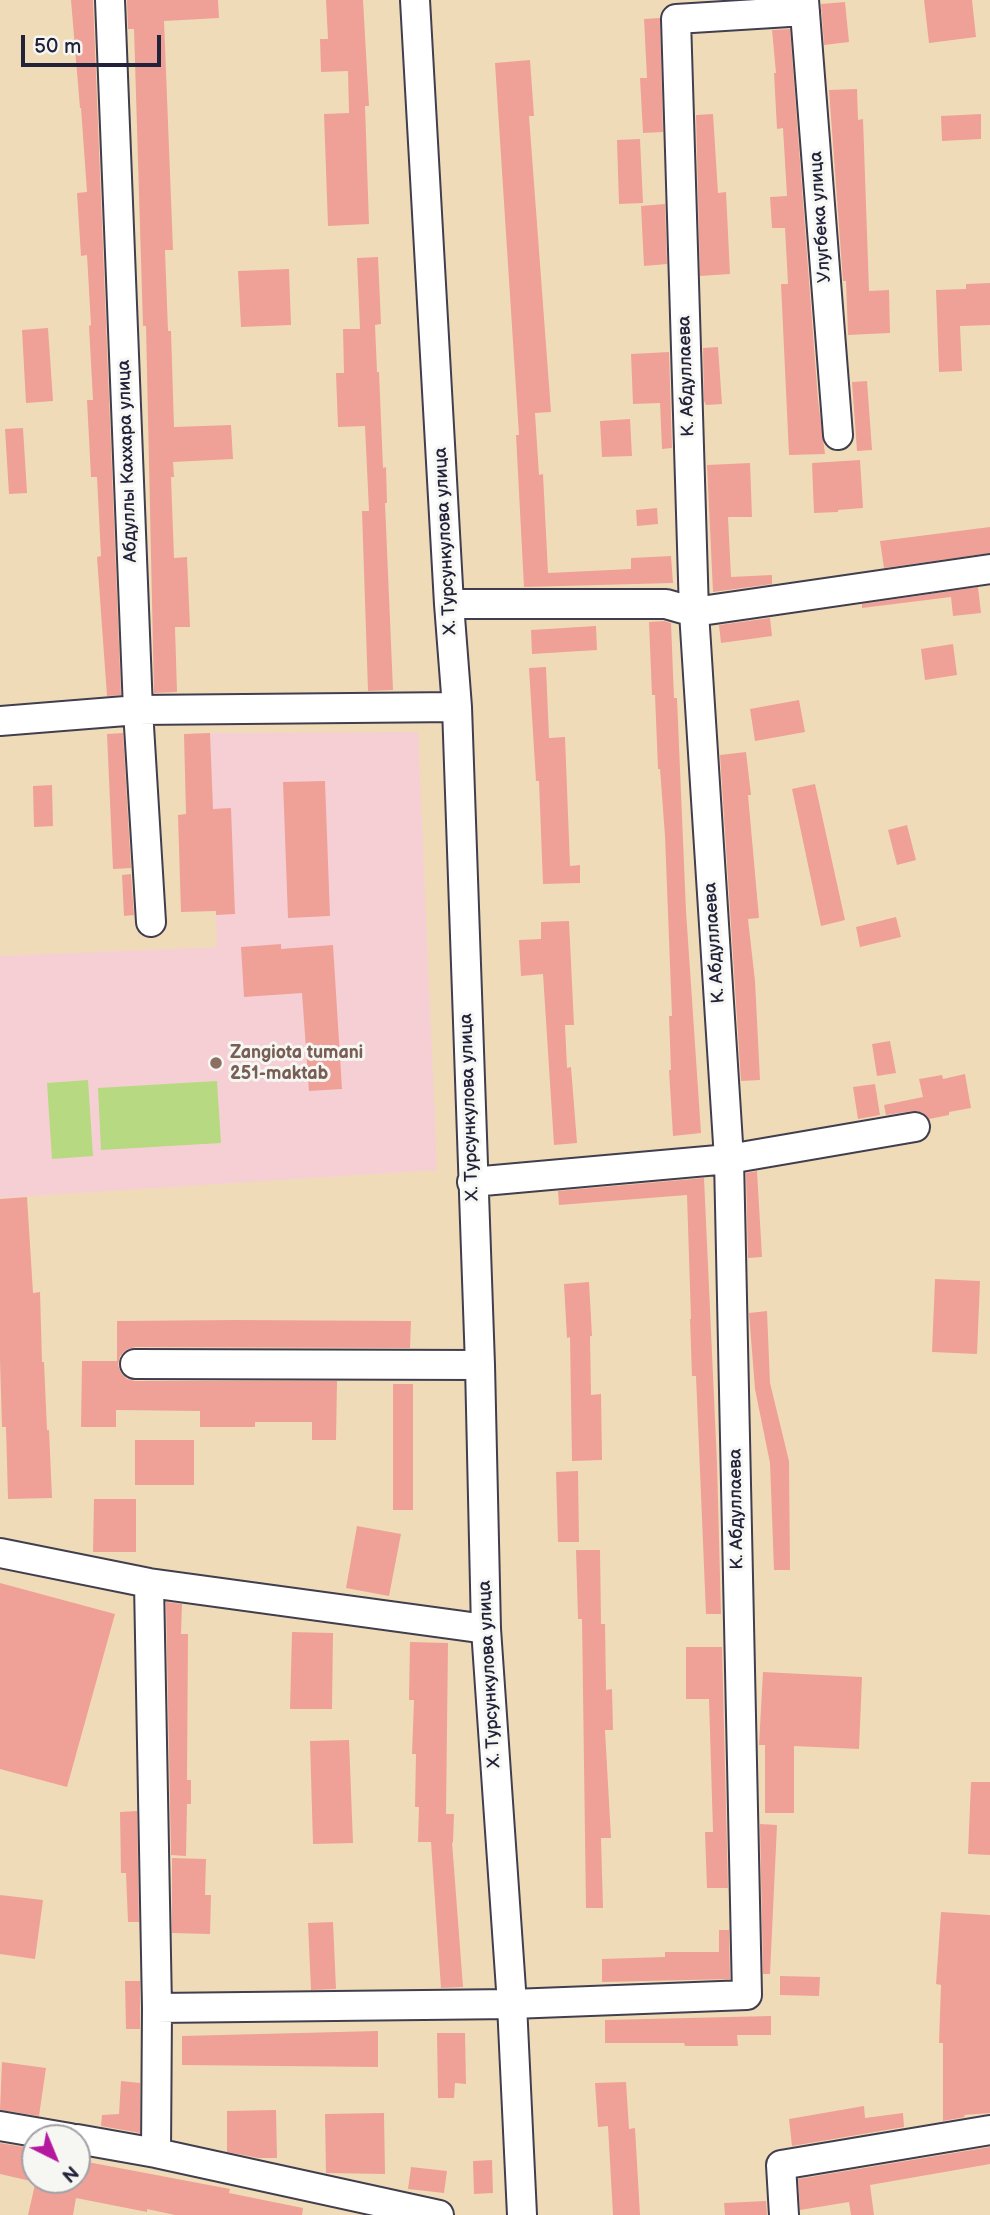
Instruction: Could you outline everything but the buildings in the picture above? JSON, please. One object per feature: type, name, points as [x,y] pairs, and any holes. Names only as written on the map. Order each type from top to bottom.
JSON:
[{"type":"street","name":"Абдуллы Каххара улица","points":[[110,0],[138,710],[151,922]]},
{"type":"street","name":"Х. Турсункулова улица","points":[[415,0],[457,707],[480,1365],[486,1629],[512,2004],[522,2215]]},
{"type":"street","name":"Улугбека улица","points":[[805,5],[838,435]]},
{"type":"street","name":"К. Абдуллаева","points":[[512,2004],[747,1996],[729,1159],[694,612],[676,19],[805,5]]},
{"type":"street","points":[[449,604],[666,604],[694,612],[990,569]]},
{"type":"street","points":[[0,721],[138,710],[457,707]]},
{"type":"street","points":[[472,1182],[729,1159],[915,1127]]},
{"type":"street","points":[[135,1364],[480,1365]]},
{"type":"street","points":[[0,1553],[149,1583],[486,1629]]},
{"type":"street","points":[[149,1583],[157,2008],[156,2153]]},
{"type":"street","points":[[157,2008],[512,2004]]},
{"type":"street","points":[[0,2126],[21,2130]]},
{"type":"street","points":[[784,2215],[781,2165],[990,2130]]},
{"type":"street","points":[[91,2141],[156,2153],[439,2215]]},
{"type":"shaded area","name":"Zangiota tumani 251-maktab","points":[[418,732],[437,1170],[0,1198],[0,956],[217,947],[210,733]]},
{"type":"green space","points":[[88,1080],[93,1156],[52,1159],[47,1083]]},
{"type":"green space","points":[[217,1081],[221,1143],[101,1150],[98,1088]]},
{"type":"place","name":"Zangiota tumani 251-maktab","points":[[216,1063]]}]
